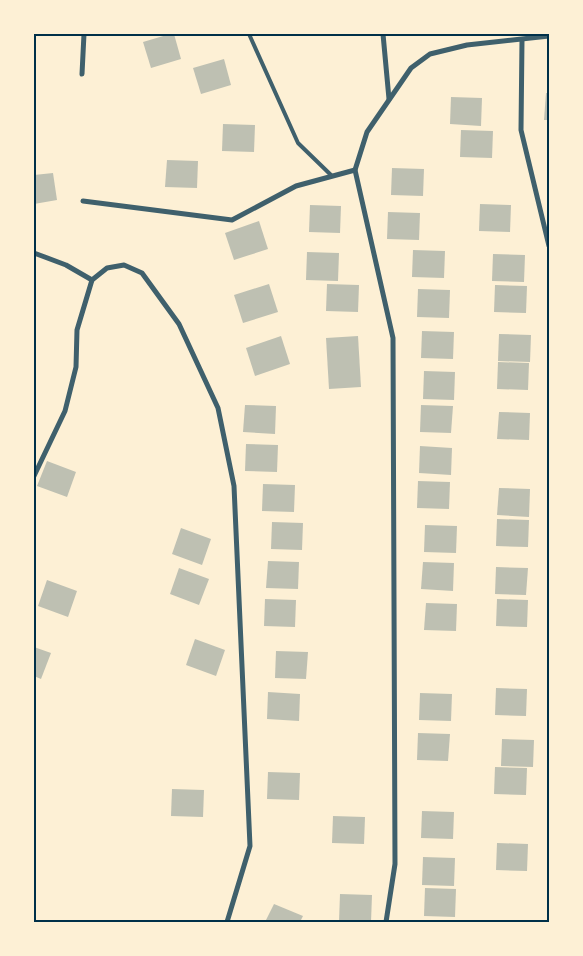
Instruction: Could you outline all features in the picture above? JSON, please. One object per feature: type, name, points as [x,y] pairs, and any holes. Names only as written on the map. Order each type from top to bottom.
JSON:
[{"type":"street","points":[[82,74],[84,34]]},
{"type":"street","points":[[383,34],[389,99]]},
{"type":"street","points":[[386,922],[395,864],[393,338],[355,170],[367,132],[411,68],[430,54],[467,45],[549,36]]},
{"type":"street","points":[[522,40],[521,130],[549,246]]},
{"type":"street","points":[[83,201],[232,220],[296,186],[355,170]]},
{"type":"street","points":[[34,253],[66,265],[92,280]]},
{"type":"street","points":[[34,476],[64,411],[76,367],[77,330],[92,280],[107,268],[124,266],[142,273],[179,324],[218,408],[234,486],[250,846],[227,922]]},
{"type":"lane","points":[[249,34],[298,143],[332,176]]},
{"type":"building","points":[[174,34],[181,59],[151,68],[143,42]]},
{"type":"building","points":[[224,59],[231,85],[201,94],[193,68]]},
{"type":"building","points":[[546,93],[549,93],[549,120],[544,120]]},
{"type":"building","points":[[451,97],[482,98],[481,126],[450,124]]},
{"type":"building","points":[[223,124],[255,125],[254,152],[222,151]]},
{"type":"building","points":[[461,130],[493,131],[492,158],[460,157]]},
{"type":"building","points":[[167,160],[198,161],[197,188],[165,187]]},
{"type":"building","points":[[392,168],[424,169],[423,196],[391,195]]},
{"type":"building","points":[[53,173],[57,200],[34,204],[34,175]]},
{"type":"building","points":[[480,204],[511,205],[510,232],[479,231]]},
{"type":"building","points":[[310,205],[341,206],[340,233],[309,232]]},
{"type":"building","points":[[388,212],[420,213],[419,240],[387,239]]},
{"type":"building","points":[[259,221],[268,249],[234,260],[225,233]]},
{"type":"building","points":[[413,250],[445,251],[444,278],[412,277]]},
{"type":"building","points":[[307,252],[339,253],[338,281],[306,280]]},
{"type":"building","points":[[493,254],[525,255],[524,282],[492,281]]},
{"type":"building","points":[[269,284],[278,312],[243,323],[234,295]]},
{"type":"building","points":[[327,284],[359,285],[358,312],[326,311]]},
{"type":"building","points":[[495,285],[527,286],[526,313],[494,312]]},
{"type":"building","points":[[418,289],[450,290],[449,318],[417,317]]},
{"type":"building","points":[[422,331],[454,332],[453,359],[421,358]]},
{"type":"building","points":[[499,334],[531,335],[530,362],[498,361]]},
{"type":"building","points":[[281,336],[290,364],[255,376],[246,348]]},
{"type":"building","points":[[358,336],[361,387],[329,389],[326,338]]},
{"type":"building","points":[[498,362],[529,363],[528,390],[497,389]]},
{"type":"building","points":[[424,371],[455,372],[454,400],[423,399]]},
{"type":"building","points":[[245,405],[276,406],[275,434],[243,432]]},
{"type":"building","points":[[421,405],[453,406],[451,433],[420,432]]},
{"type":"building","points":[[499,412],[530,413],[529,440],[497,439]]},
{"type":"building","points":[[246,444],[278,445],[277,472],[245,471]]},
{"type":"building","points":[[420,446],[452,448],[451,475],[419,473]]},
{"type":"building","points":[[47,461],[76,472],[67,497],[37,486]]},
{"type":"building","points":[[418,481],[450,482],[449,509],[417,508]]},
{"type":"building","points":[[263,484],[295,485],[294,512],[262,511]]},
{"type":"building","points":[[499,488],[530,489],[529,517],[497,515]]},
{"type":"building","points":[[497,519],[529,520],[528,547],[496,546]]},
{"type":"building","points":[[272,522],[303,523],[302,550],[271,549]]},
{"type":"building","points":[[425,525],[457,526],[456,553],[424,552]]},
{"type":"building","points":[[181,528],[211,539],[202,565],[172,554]]},
{"type":"building","points":[[268,561],[299,562],[298,589],[266,588]]},
{"type":"building","points":[[423,562],[454,563],[453,591],[421,589]]},
{"type":"building","points":[[496,567],[528,568],[526,595],[495,594]]},
{"type":"building","points":[[179,568],[209,579],[199,605],[170,594]]},
{"type":"building","points":[[47,580],[77,591],[68,617],[38,606]]},
{"type":"building","points":[[265,599],[296,600],[295,627],[264,626]]},
{"type":"building","points":[[497,599],[528,600],[527,627],[496,626]]},
{"type":"building","points":[[426,603],[457,604],[456,631],[424,630]]},
{"type":"building","points":[[195,639],[225,650],[216,676],[186,665]]},
{"type":"building","points":[[34,647],[51,653],[41,679],[34,676]]},
{"type":"building","points":[[276,651],[308,652],[306,679],[275,678]]},
{"type":"building","points":[[496,688],[527,689],[526,716],[495,715]]},
{"type":"building","points":[[268,692],[300,694],[299,721],[267,719]]},
{"type":"building","points":[[420,693],[452,694],[451,721],[419,720]]},
{"type":"building","points":[[418,733],[450,734],[448,761],[417,760]]},
{"type":"building","points":[[502,739],[534,740],[533,767],[501,766]]},
{"type":"building","points":[[495,767],[527,768],[526,795],[494,794]]},
{"type":"building","points":[[268,772],[300,773],[299,800],[267,799]]},
{"type":"building","points":[[172,789],[204,790],[203,817],[171,816]]},
{"type":"building","points":[[422,811],[454,812],[453,839],[421,838]]},
{"type":"building","points":[[333,816],[365,817],[364,844],[332,843]]},
{"type":"building","points":[[497,843],[528,844],[527,871],[496,870]]},
{"type":"building","points":[[423,857],[455,858],[454,886],[422,885]]},
{"type":"building","points":[[425,888],[456,889],[455,917],[424,916]]},
{"type":"building","points":[[340,894],[372,895],[371,922],[339,922]]},
{"type":"building","points":[[274,904],[303,916],[300,922],[265,922]]}]
